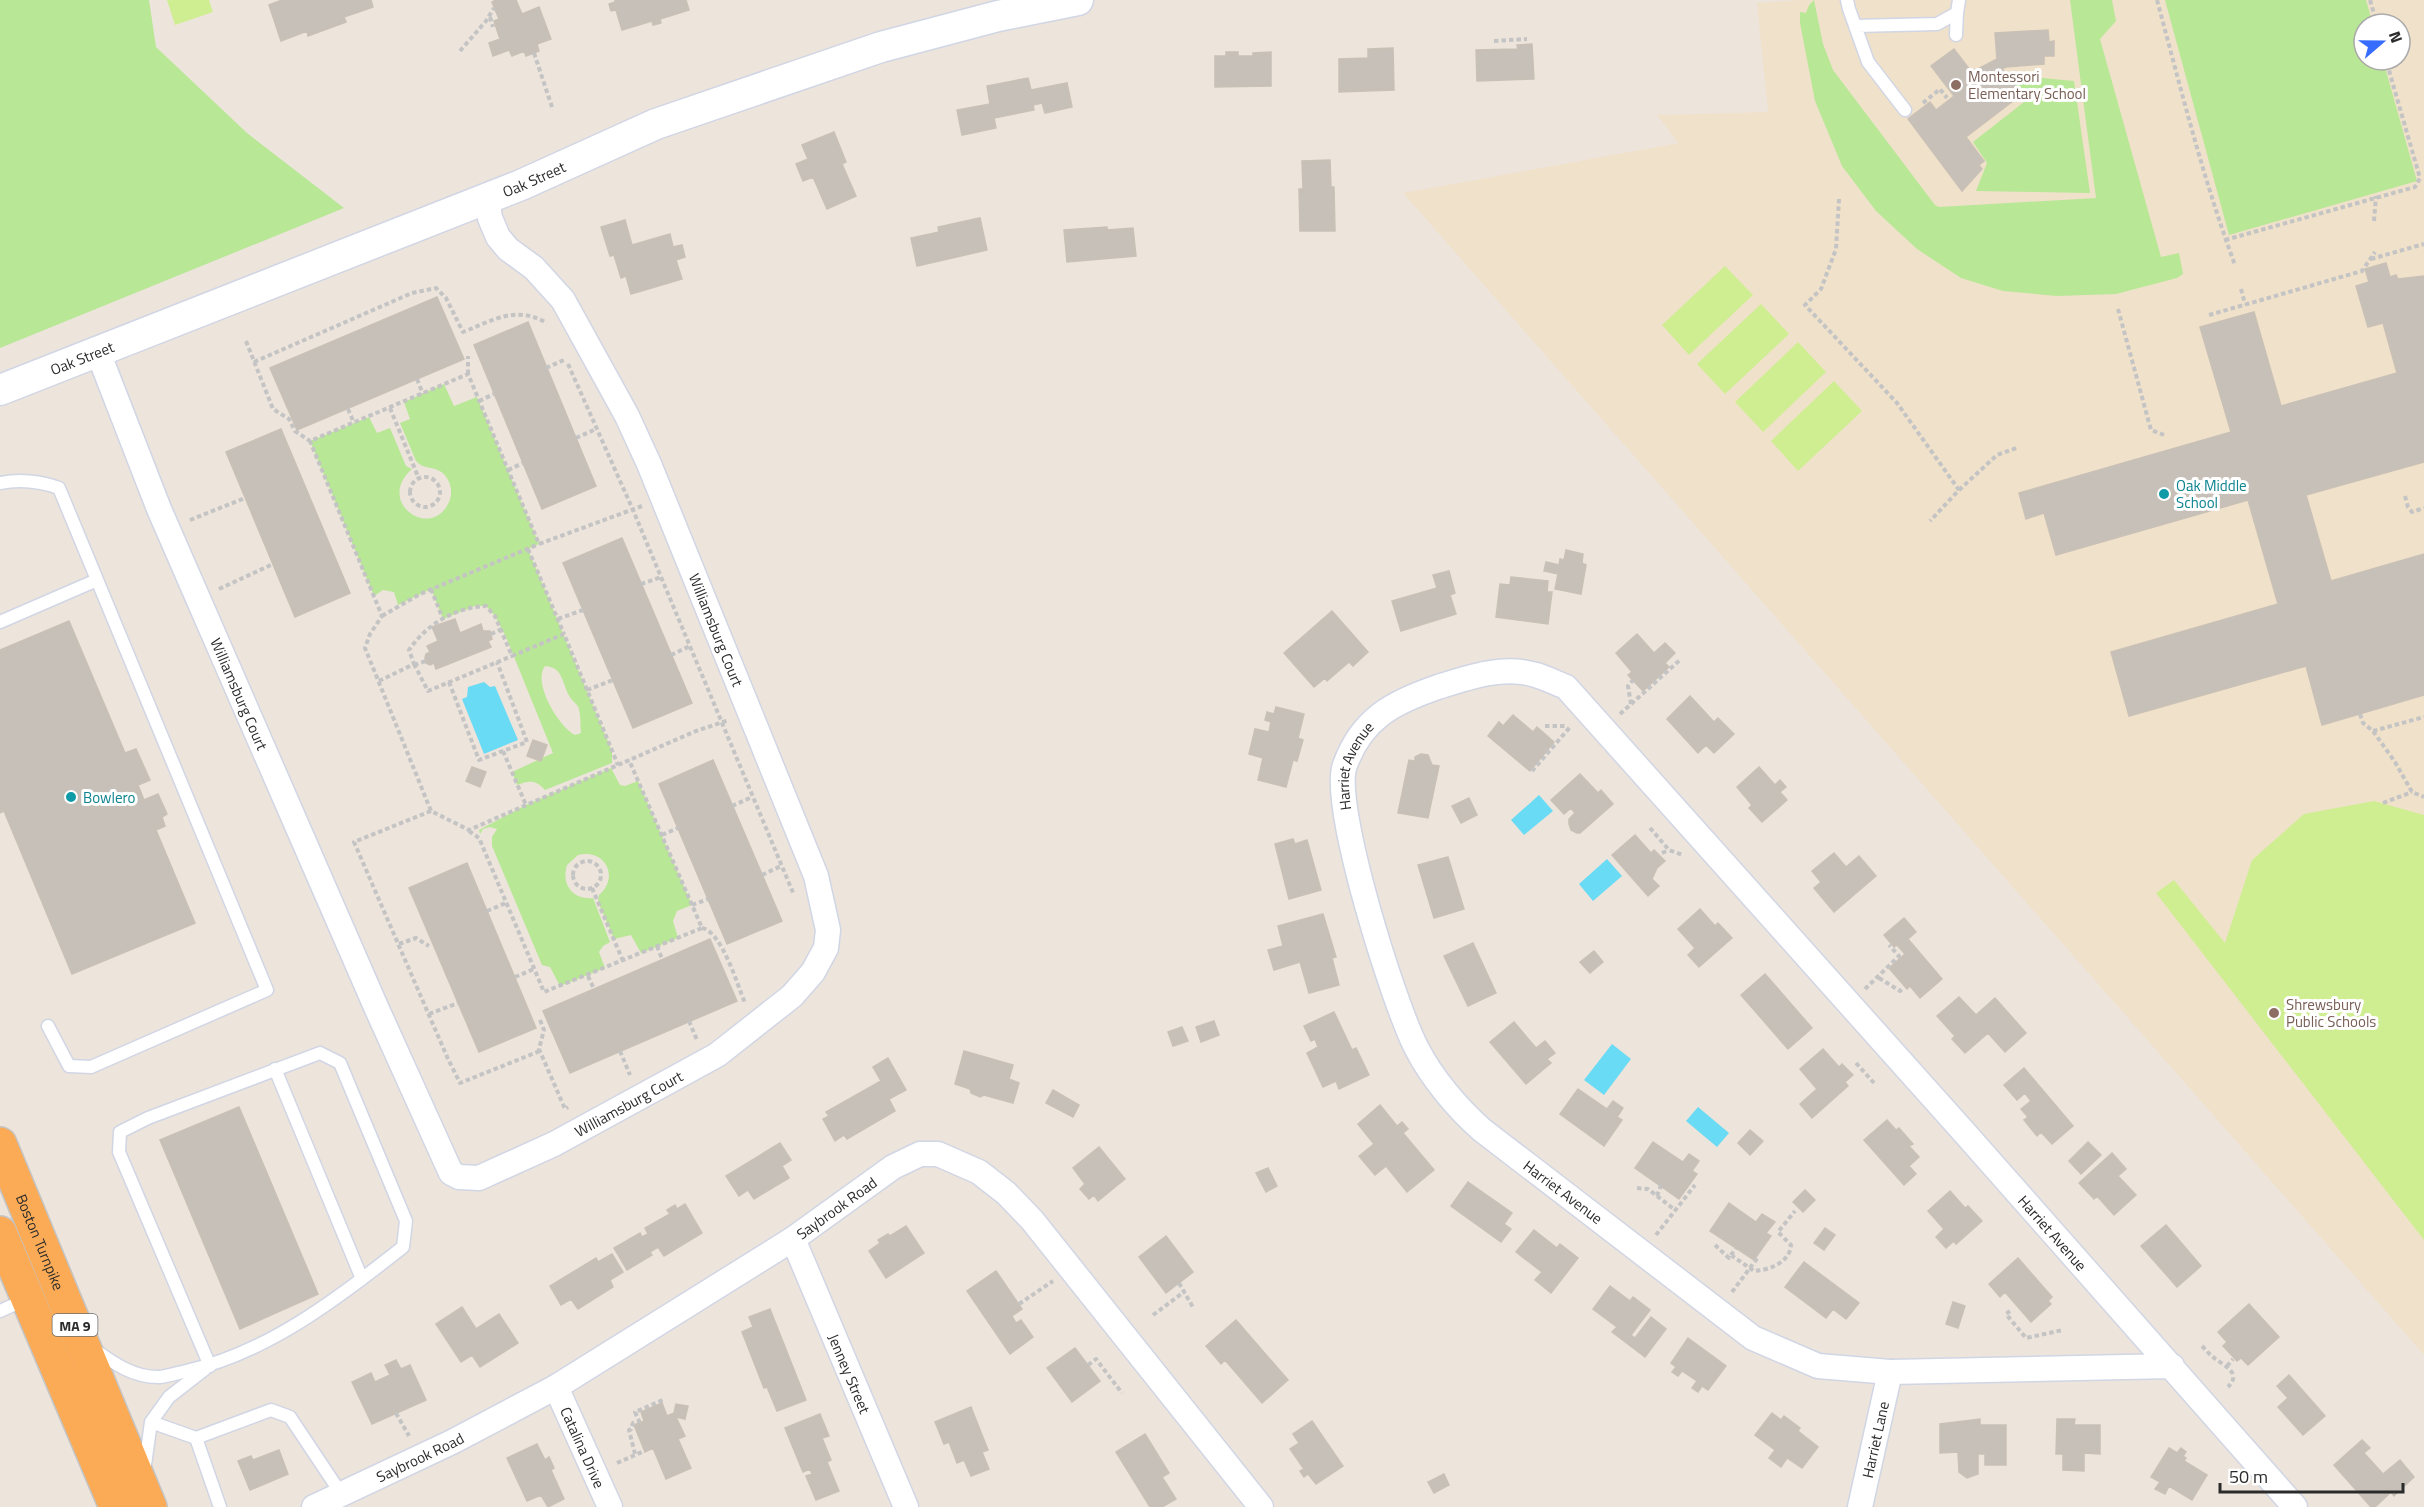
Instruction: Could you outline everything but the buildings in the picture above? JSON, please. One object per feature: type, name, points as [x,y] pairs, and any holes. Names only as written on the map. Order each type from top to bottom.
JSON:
[{"type":"highway","name":"Boston Turnpike","points":[[0,1144],[146,1497]]},
{"type":"highway","name":"MA 9","points":[[0,1233],[14,1304],[116,1507]]},
{"type":"street","name":"Oak Street","points":[[0,390],[487,198],[656,124],[737,98],[862,52],[998,16],[1078,0]]},
{"type":"street","name":"Williamsburg Court","points":[[98,352],[167,529],[380,1017],[451,1173],[459,1177],[478,1178],[554,1144],[717,1055],[792,996],[813,972],[826,948],[828,930],[816,876],[627,416],[562,300],[534,268],[508,249],[498,237],[490,218],[487,198]]},
{"type":"street","name":"Harriet Avenue","points":[[2172,1366],[1890,1372],[1818,1366],[1753,1338],[1642,1253],[1482,1130],[1470,1119],[1427,1066],[1417,1049],[1396,1000],[1382,955],[1346,820],[1342,791],[1343,767],[1355,740],[1373,719],[1391,706],[1421,693],[1471,677],[1501,671],[1535,674],[1566,687],[1578,717],[1603,729],[2172,1366],[2295,1507]]},
{"type":"street","name":"Saybrook Road","points":[[314,1507],[453,1442],[556,1387],[793,1239],[893,1167],[920,1154],[938,1154],[978,1172],[1006,1193],[1032,1220],[1261,1507]]},
{"type":"street","name":"Jenney Street","points":[[793,1239],[906,1507]]},
{"type":"street","name":"Harriet Lane","points":[[1860,1507],[1890,1372]]},
{"type":"street","name":"Catalina Drive","points":[[556,1387],[610,1507]]},
{"type":"lane","points":[[1847,0],[1868,62],[1905,110]]},
{"type":"lane","points":[[1855,26],[1937,24],[1958,6]]},
{"type":"lane","points":[[1956,35],[1958,6]]},
{"type":"lane","points":[[0,483],[17,480],[42,482],[59,488],[267,990],[91,1067],[69,1066],[48,1026]]},
{"type":"lane","points":[[0,622],[97,580]]},
{"type":"lane","points":[[81,1339],[122,1370],[159,1377],[210,1366],[286,1332],[403,1247],[406,1221],[383,1163],[340,1063],[320,1053],[148,1118],[120,1132],[119,1152],[210,1366]]},
{"type":"lane","points":[[275,1069],[362,1279]]},
{"type":"lane","points":[[146,1497],[151,1422],[169,1397],[210,1366]]},
{"type":"lane","points":[[151,1422],[196,1438],[271,1410],[290,1417],[342,1495]]},
{"type":"lane","points":[[196,1438],[220,1507]]},
{"type":"path","points":[[2157,0],[2225,240],[2235,265]]},
{"type":"path","points":[[460,51],[494,8]]},
{"type":"path","points":[[489,17],[493,27]]},
{"type":"path","points":[[1494,41],[1527,39]]},
{"type":"path","points":[[534,53],[553,110]]},
{"type":"path","points":[[2225,240],[2376,196],[2415,187],[2420,178],[2389,72]]},
{"type":"path","points":[[1923,103],[1940,89],[1947,98]]},
{"type":"path","points":[[2374,221],[2376,196]]},
{"type":"path","points":[[1839,199],[1836,249],[1821,289],[1805,305],[1897,403],[1959,490]]},
{"type":"path","points":[[2370,259],[2424,244]]},
{"type":"path","points":[[2209,315],[2362,271],[2375,252]]},
{"type":"path","points":[[254,362],[412,293],[436,288],[446,298],[463,332],[516,313],[532,315],[551,326]]},
{"type":"path","points":[[2241,289],[2245,304]]},
{"type":"path","points":[[2118,309],[2151,430],[2164,435]]},
{"type":"path","points":[[246,341],[273,410],[289,419],[295,431],[310,441],[382,615]]},
{"type":"path","points":[[563,351],[633,510],[795,899]]},
{"type":"path","points":[[468,356],[468,374],[539,544]]},
{"type":"path","points":[[546,368],[566,359]]},
{"type":"path","points":[[310,441],[468,374]]},
{"type":"path","points":[[417,379],[423,394]]},
{"type":"path","points":[[479,401],[494,394]]},
{"type":"path","points":[[390,408],[418,479]]},
{"type":"path","points":[[348,409],[354,423]]},
{"type":"path","points":[[576,438],[596,429]]},
{"type":"path","points":[[1930,522],[1959,490],[1997,454],[2019,447]]},
{"type":"path","points":[[508,470],[523,463]]},
{"type":"path","points":[[418,479],[432,479],[439,486],[438,500],[430,507],[420,507],[410,496],[412,486],[418,479]]},
{"type":"path","points":[[2405,496],[2412,512],[2424,508]]},
{"type":"path","points":[[167,529],[245,498]]},
{"type":"path","points":[[663,499],[539,544],[431,589],[382,615],[370,634],[365,648],[431,811],[479,838],[544,993],[702,928],[709,929],[718,938],[747,1007],[745,1009]]},
{"type":"path","points":[[528,549],[618,765]]},
{"type":"path","points":[[198,598],[273,564]]},
{"type":"path","points":[[641,584],[661,577]]},
{"type":"path","points":[[431,589],[443,619]]},
{"type":"path","points":[[512,656],[502,630],[486,606],[474,606],[431,625],[417,638],[409,650],[428,691],[512,656],[564,634]]},
{"type":"path","points":[[558,619],[583,610]]},
{"type":"path","points":[[491,634],[502,630]]},
{"type":"path","points":[[671,655],[690,646]]},
{"type":"path","points":[[1603,729],[1680,660]]},
{"type":"path","points":[[379,681],[414,664],[426,661]]},
{"type":"path","points":[[449,682],[478,760],[527,742],[497,662]]},
{"type":"path","points":[[587,690],[613,680]]},
{"type":"path","points":[[1631,704],[1628,686],[1633,680]]},
{"type":"path","points":[[469,831],[629,760],[721,722],[750,713]]},
{"type":"path","points":[[2360,714],[2363,723],[2373,731],[2395,762],[2412,792],[2424,797]]},
{"type":"path","points":[[1545,726],[1578,717]]},
{"type":"path","points":[[1532,771],[1578,717]]},
{"type":"path","points":[[2373,731],[2424,717]]},
{"type":"path","points":[[503,751],[526,805]]},
{"type":"path","points":[[629,760],[702,928]]},
{"type":"path","points":[[2383,803],[2412,792]]},
{"type":"path","points":[[732,806],[752,797]]},
{"type":"path","points":[[431,811],[354,842],[460,1083],[540,1051]]},
{"type":"path","points":[[662,835],[678,828]]},
{"type":"path","points":[[1662,853],[1669,850]]},
{"type":"path","points":[[583,862],[596,865],[600,873],[599,882],[592,888],[583,888],[574,879],[574,871],[583,862]]},
{"type":"path","points":[[762,875],[781,866]]},
{"type":"path","points":[[592,888],[623,961]]},
{"type":"path","points":[[692,905],[708,899]]},
{"type":"path","points":[[486,911],[506,903]]},
{"type":"path","points":[[399,944],[416,938],[429,946]]},
{"type":"path","points":[[1865,989],[1879,978],[1899,956],[1889,945]]},
{"type":"path","points":[[657,946],[662,959]]},
{"type":"path","points":[[515,977],[534,969]]},
{"type":"path","points":[[588,975],[594,989]]},
{"type":"path","points":[[1879,978],[1900,991],[1904,988]]},
{"type":"path","points":[[429,1014],[458,1003]]},
{"type":"path","points":[[540,1020],[543,1029],[540,1051],[565,1108],[576,1104]]},
{"type":"path","points":[[689,1021],[697,1040]]},
{"type":"path","points":[[688,1046],[706,1034]]},
{"type":"path","points":[[620,1051],[632,1078],[624,1082]]},
{"type":"path","points":[[1856,1063],[1874,1083]]},
{"type":"path","points":[[1657,1197],[1661,1185]]},
{"type":"path","points":[[1642,1253],[1695,1185]]},
{"type":"path","points":[[1637,1188],[1648,1190],[1675,1210]]},
{"type":"path","points":[[1731,1255],[1754,1272],[1774,1266],[1788,1256],[1791,1245],[1778,1232],[1796,1211]]},
{"type":"path","points":[[1715,1245],[1729,1258],[1736,1248]]},
{"type":"path","points":[[1718,1311],[1759,1256]]},
{"type":"path","points":[[1019,1304],[1071,1268]]},
{"type":"path","points":[[1179,1283],[1194,1309]]},
{"type":"path","points":[[1152,1315],[1184,1293]]},
{"type":"path","points":[[2010,1311],[2006,1314],[2026,1338],[2063,1330]]},
{"type":"path","points":[[2202,1346],[2213,1358],[2227,1366],[2233,1376],[2232,1383],[2228,1387]]},
{"type":"path","points":[[1088,1365],[1096,1359],[1122,1393]]},
{"type":"path","points":[[2227,1366],[2233,1359]]},
{"type":"path","points":[[636,1454],[629,1430],[632,1429],[633,1423],[639,1421],[635,1412],[665,1399]]},
{"type":"path","points":[[616,1463],[642,1452]]},
{"type":"shaded area","name":"Shrewsbury Public Schools","points":[[1801,0],[2424,0],[2424,1355],[1403,193],[1678,143],[1657,115],[1768,112],[1757,3]]},
{"type":"green space","points":[[0,0],[149,0],[156,47],[247,133],[344,208],[0,348]]},
{"type":"green space","points":[[167,0],[209,0],[213,12],[175,25]]},
{"type":"green space","points":[[1814,0],[1823,44],[1833,70],[1935,205],[1939,207],[2096,198],[2070,0],[2112,0],[2116,21],[2100,39],[2161,257],[2179,253],[2183,274],[2177,278],[2116,294],[2057,296],[2003,291],[1961,278],[1917,249],[1876,211],[1842,166],[1815,101],[1800,23],[1800,12],[1806,13]]},
{"type":"green space","points":[[2165,0],[2366,0],[2370,12],[2352,12],[2352,72],[2386,72],[2417,181],[2229,235]]},
{"type":"green space","points":[[2010,75],[2074,81],[2090,193],[1976,191],[1987,163],[1973,142],[2024,102]]},
{"type":"green space","points":[[1725,266],[1753,295],[1689,355],[1662,325]]},
{"type":"green space","points":[[1761,304],[1789,334],[1725,394],[1697,364]]},
{"type":"green space","points":[[1798,342],[1826,372],[1763,432],[1735,402]]},
{"type":"green space","points":[[1834,381],[1862,411],[1798,471],[1771,441]]},
{"type":"green space","points":[[444,384],[454,406],[477,397],[539,544],[528,549],[612,751],[612,763],[545,790],[539,784],[532,782],[517,785],[512,772],[553,753],[506,637],[495,616],[486,606],[475,606],[443,619],[431,589],[398,605],[394,592],[383,590],[374,596],[310,441],[369,417],[377,433],[390,428],[406,466],[412,469],[402,481],[399,493],[402,504],[409,512],[419,517],[430,518],[440,514],[450,499],[450,485],[442,472],[416,461],[400,423],[410,419],[404,402]],"holes":[[[545,666],[551,667],[562,677],[567,692],[578,707],[581,733],[575,735],[569,730],[549,704],[542,683],[542,674]]]},
{"type":"green space","points":[[611,768],[620,785],[625,786],[638,781],[692,905],[677,911],[673,921],[678,938],[641,953],[631,935],[614,939],[598,902],[599,895],[608,880],[609,873],[606,866],[596,856],[578,855],[567,865],[567,885],[574,894],[593,898],[610,942],[599,952],[605,968],[560,986],[550,967],[542,965],[492,846],[492,837],[497,829],[490,827],[483,829],[480,834],[479,830],[526,805]]},
{"type":"green space","points":[[2374,801],[2424,815],[2424,1240],[2156,893],[2174,880],[2225,943],[2252,860],[2304,814]]},
{"type":"water","points":[[484,682],[490,687],[495,686],[518,740],[484,754],[462,699],[467,697],[468,687]]},
{"type":"water","points":[[1539,795],[1553,811],[1524,835],[1511,820]]},
{"type":"water","points":[[1607,859],[1622,876],[1593,901],[1579,884]]},
{"type":"water","points":[[1612,1044],[1631,1059],[1604,1095],[1584,1080]]},
{"type":"water","points":[[1698,1107],[1729,1133],[1717,1147],[1686,1121]]},
{"type":"place","name":"Montessori Elementary School","points":[[1956,85]]},
{"type":"place","name":"Oak Middle School","points":[[2164,494]]},
{"type":"place","name":"Bowlero","points":[[71,797]]},
{"type":"place","name":"Shrewsbury Public Schools","points":[[2274,1013]]}]
